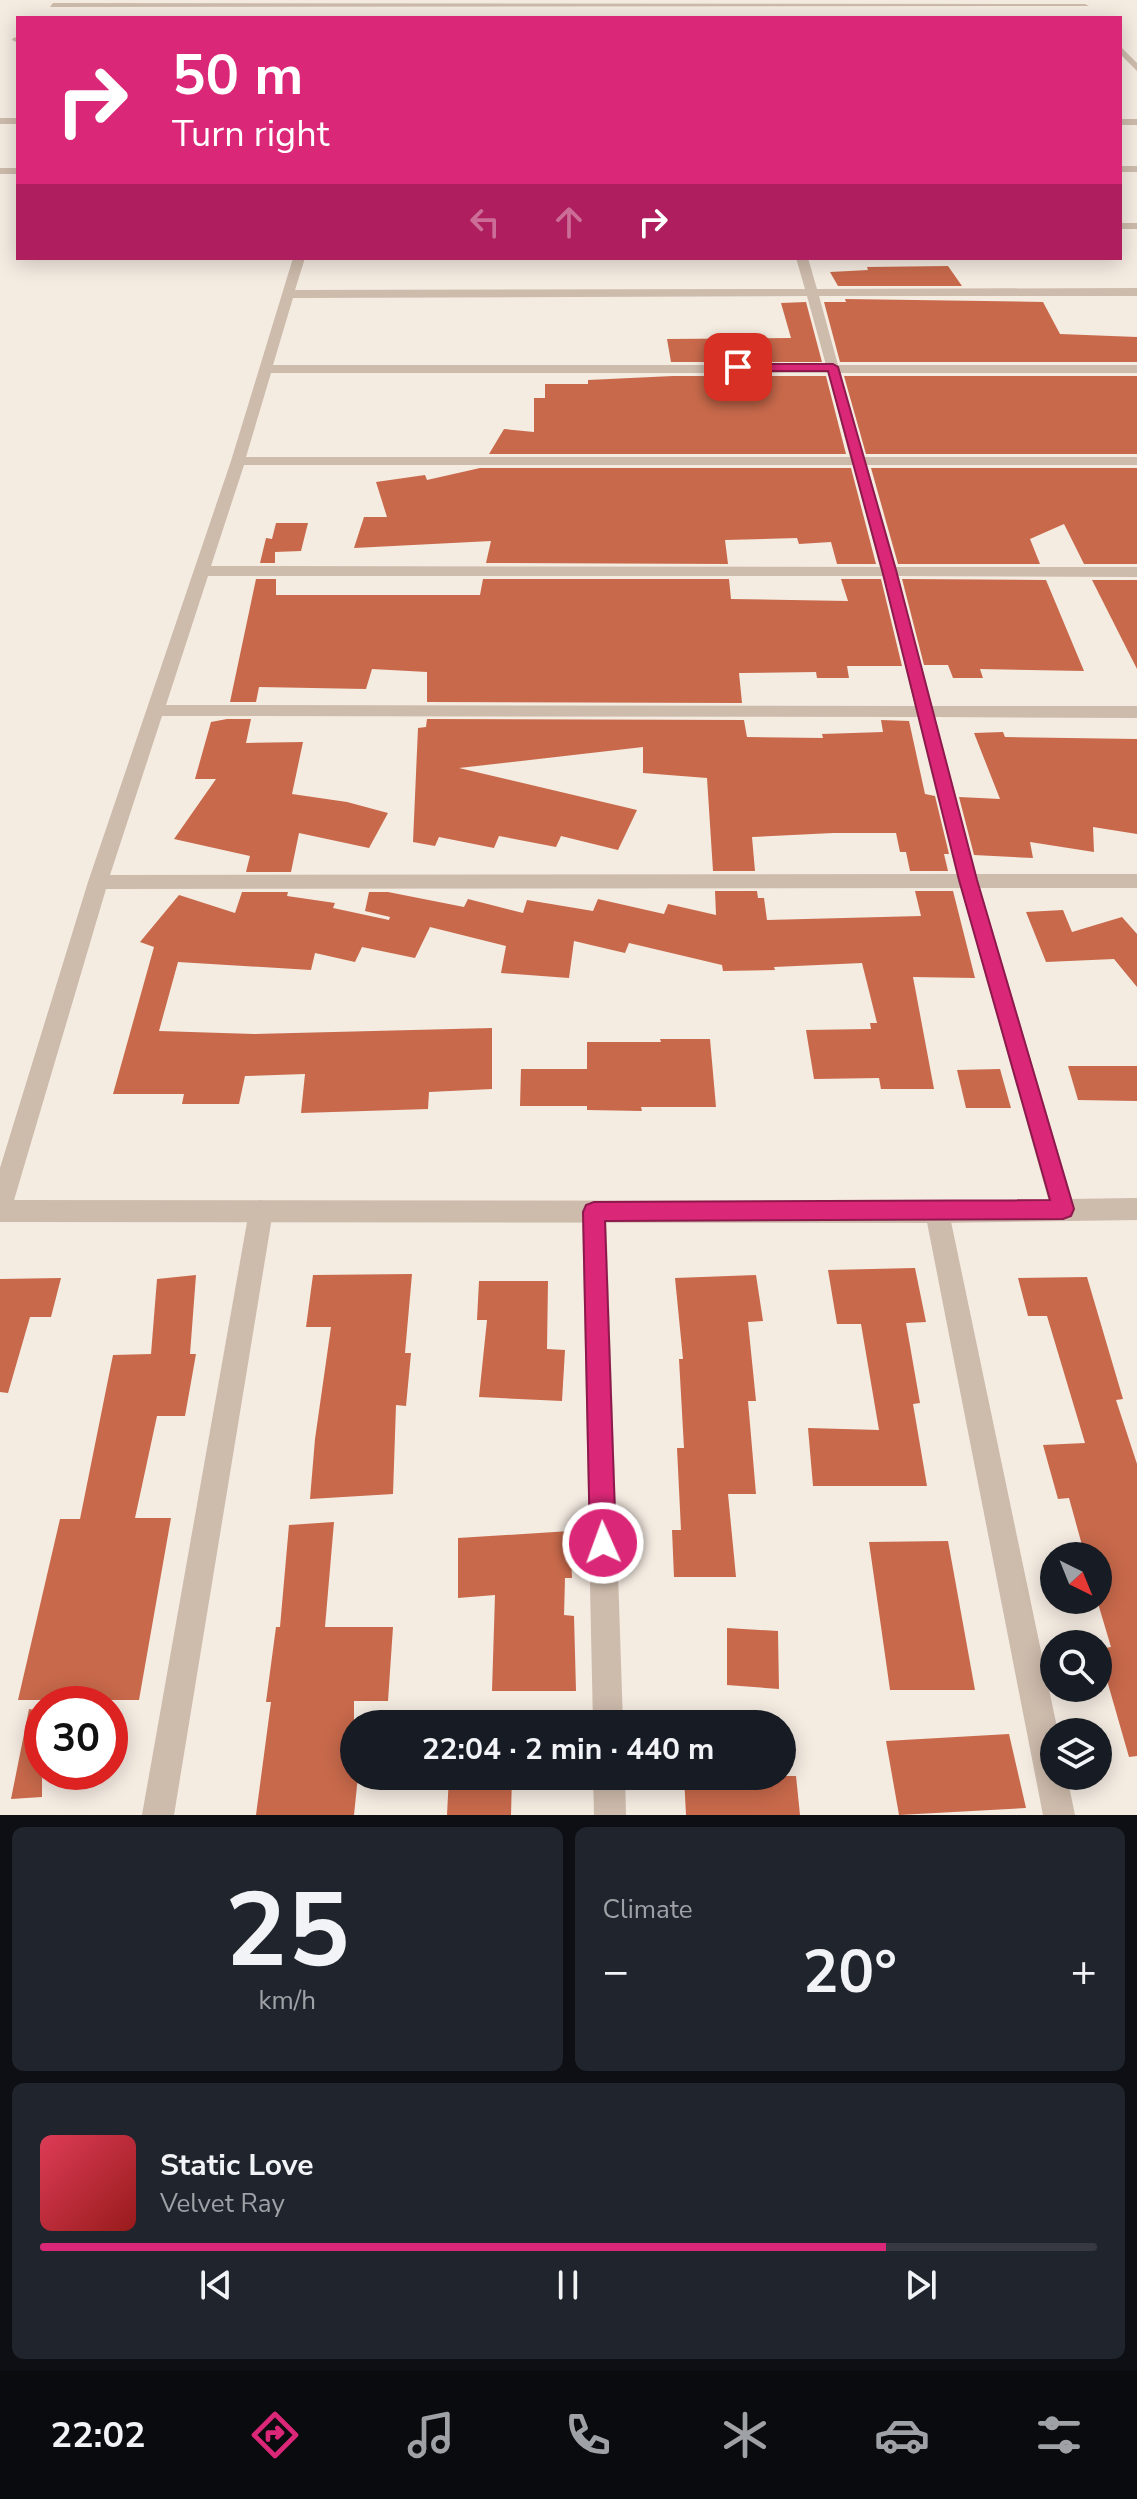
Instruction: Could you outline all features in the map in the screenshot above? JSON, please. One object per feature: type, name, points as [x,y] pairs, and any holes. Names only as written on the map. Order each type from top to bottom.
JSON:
[{"type":"street","points":[[53,5],[1083,3]]},
{"type":"street","points":[[1122,51],[1137,68]]},
{"type":"street","points":[[298,260],[238,461],[98,882],[0,1209],[594,1212],[1137,1209]]},
{"type":"street","points":[[802,260],[889,570],[968,880],[1063,1209]]},
{"type":"street","points":[[289,294],[1137,292]]},
{"type":"street","points":[[266,369],[1137,369]]},
{"type":"street","points":[[238,461],[1137,461]]},
{"type":"street","points":[[199,571],[1137,572]]},
{"type":"street","points":[[157,710],[1137,712]]},
{"type":"street","points":[[98,882],[1137,881]]},
{"type":"street","points":[[158,1815],[261,1211]]},
{"type":"street","points":[[594,1212],[608,1710]]},
{"type":"street","points":[[937,1212],[1059,1815]]},
{"type":"street","points":[[609,1790],[610,1815]]},
{"type":"building","points":[[948,266],[962,286],[838,286],[830,272],[868,270],[867,267]]},
{"type":"building","points":[[845,299],[1043,302],[1060,334],[1137,337],[1137,362],[840,362],[824,302],[846,302]]},
{"type":"building","points":[[806,302],[822,362],[671,362],[667,339],[791,338],[781,303]]},
{"type":"building","points":[[673,376],[826,376],[846,454],[489,454],[504,429],[534,432],[534,398],[545,398],[545,384],[588,384],[588,380]]},
{"type":"building","points":[[844,376],[1137,376],[1137,454],[866,454]]},
{"type":"building","points":[[480,468],[851,468],[876,564],[837,564],[831,542],[799,544],[797,538],[725,540],[728,564],[486,563],[491,541],[354,548],[364,517],[387,517],[376,482],[425,475],[427,480]]},
{"type":"building","points":[[871,468],[1137,468],[1137,564],[1084,564],[1064,524],[1030,539],[1040,564],[898,564]]},
{"type":"building","points":[[276,523],[308,523],[301,551],[275,552],[275,563],[260,563],[266,538],[272,539]]},
{"type":"building","points":[[256,579],[276,579],[276,595],[480,595],[483,579],[729,579],[731,599],[848,601],[841,579],[881,579],[902,666],[847,666],[849,678],[817,678],[816,672],[739,673],[742,703],[427,702],[427,672],[372,669],[366,689],[259,687],[256,702],[230,702]]},
{"type":"building","points":[[902,579],[1046,580],[1084,671],[980,669],[983,678],[953,678],[948,665],[924,665]]},
{"type":"building","points":[[1092,580],[1137,580],[1137,669]]},
{"type":"building","points":[[251,719],[246,743],[303,742],[292,794],[347,802],[388,813],[369,848],[299,833],[291,872],[246,872],[250,856],[174,839],[216,779],[195,779],[211,722]]},
{"type":"building","points":[[427,719],[744,720],[747,737],[823,738],[822,734],[883,732],[881,720],[909,721],[925,794],[935,796],[949,854],[944,854],[948,871],[910,871],[906,852],[900,852],[896,833],[833,833],[752,837],[755,871],[713,871],[707,778],[643,773],[643,747],[459,768],[637,810],[618,850],[561,836],[556,847],[499,836],[494,848],[439,837],[435,846],[413,842],[418,728],[426,727]]},
{"type":"building","points":[[1003,732],[1005,737],[1137,739],[1137,834],[1093,827],[1094,852],[1030,842],[1033,858],[974,855],[959,797],[1000,799],[974,733]]},
{"type":"building","points":[[715,891],[757,891],[758,898],[764,898],[767,920],[921,916],[915,891],[953,891],[975,978],[913,977],[934,1089],[881,1089],[879,1078],[814,1079],[806,1030],[871,1029],[870,1023],[877,1023],[862,963],[723,971],[722,965],[629,943],[625,953],[574,941],[569,978],[501,973],[506,946],[430,927],[415,958],[362,947],[355,962],[315,953],[311,970],[178,962],[159,1031],[254,1034],[492,1028],[492,1089],[429,1092],[428,1109],[301,1113],[305,1074],[245,1076],[239,1104],[182,1104],[184,1094],[113,1094],[154,947],[140,942],[179,895],[235,913],[242,892],[288,892],[287,896],[335,903],[333,908],[389,920],[390,917],[365,911],[369,892],[388,892],[464,907],[468,899],[523,913],[527,900],[593,911],[598,899],[664,914],[668,904],[716,915]]},
{"type":"building","points":[[1063,910],[1072,932],[1122,917],[1137,934],[1137,987],[1114,959],[1046,962],[1026,912]]},
{"type":"building","points":[[660,1039],[710,1039],[716,1107],[641,1107],[642,1111],[587,1110],[587,1106],[520,1106],[521,1069],[587,1069],[587,1042],[661,1042]]},
{"type":"building","points":[[1068,1066],[1137,1066],[1137,1101],[1078,1100]]},
{"type":"building","points":[[1000,1069],[1011,1108],[966,1108],[957,1070]]},
{"type":"building","points":[[915,1268],[926,1322],[906,1323],[920,1403],[913,1404],[927,1486],[813,1486],[808,1428],[879,1430],[861,1324],[837,1324],[828,1270]]},
{"type":"building","points":[[412,1274],[405,1353],[411,1353],[406,1406],[396,1405],[393,1494],[310,1499],[331,1327],[306,1327],[313,1275]]},
{"type":"building","points":[[196,1275],[190,1354],[196,1354],[185,1416],[157,1416],[135,1518],[171,1518],[139,1700],[128,1700],[128,1686],[24,1686],[24,1700],[18,1700],[60,1519],[80,1519],[113,1355],[151,1354],[157,1279]]},
{"type":"building","points":[[756,1275],[763,1321],[748,1322],[756,1401],[748,1401],[756,1494],[728,1494],[736,1577],[674,1577],[672,1530],[681,1530],[677,1448],[684,1448],[679,1359],[683,1359],[675,1278]]},
{"type":"building","points":[[1087,1277],[1123,1399],[1116,1400],[1137,1464],[1137,1756],[1129,1757],[1112,1698],[1112,1630],[1106,1630],[1101,1614],[1112,1614],[1112,1542],[1081,1542],[1069,1498],[1058,1499],[1043,1445],[1085,1443],[1047,1316],[1028,1316],[1018,1278]]},
{"type":"building","points":[[61,1278],[51,1317],[30,1317],[8,1393],[0,1392],[0,1279]]},
{"type":"building","points":[[479,1281],[548,1281],[547,1349],[565,1350],[562,1401],[479,1397],[487,1320],[477,1320]]},
{"type":"building","points":[[334,1522],[325,1627],[393,1627],[388,1701],[354,1701],[354,1710],[340,1710],[340,1790],[357,1790],[354,1815],[256,1815],[271,1702],[266,1702],[276,1627],[280,1627],[289,1525]]},
{"type":"building","points":[[570,1531],[572,1578],[565,1578],[564,1615],[574,1616],[576,1691],[492,1691],[495,1595],[458,1598],[458,1538]]},
{"type":"building","points":[[948,1541],[975,1690],[890,1690],[869,1542]]},
{"type":"building","points":[[727,1628],[778,1631],[779,1689],[727,1685]]},
{"type":"building","points":[[24,1734],[24,1790],[42,1790],[42,1797],[11,1799]]},
{"type":"building","points":[[1009,1734],[1026,1808],[899,1815],[886,1741]]},
{"type":"building","points":[[796,1776],[800,1815],[686,1815],[685,1790],[796,1790]]},
{"type":"building","points":[[448,1790],[512,1790],[511,1815],[447,1815]]},
{"type":"route","points":[[603,1543],[594,1212],[1063,1209],[968,880],[889,570],[833,367],[738,367]]}]
